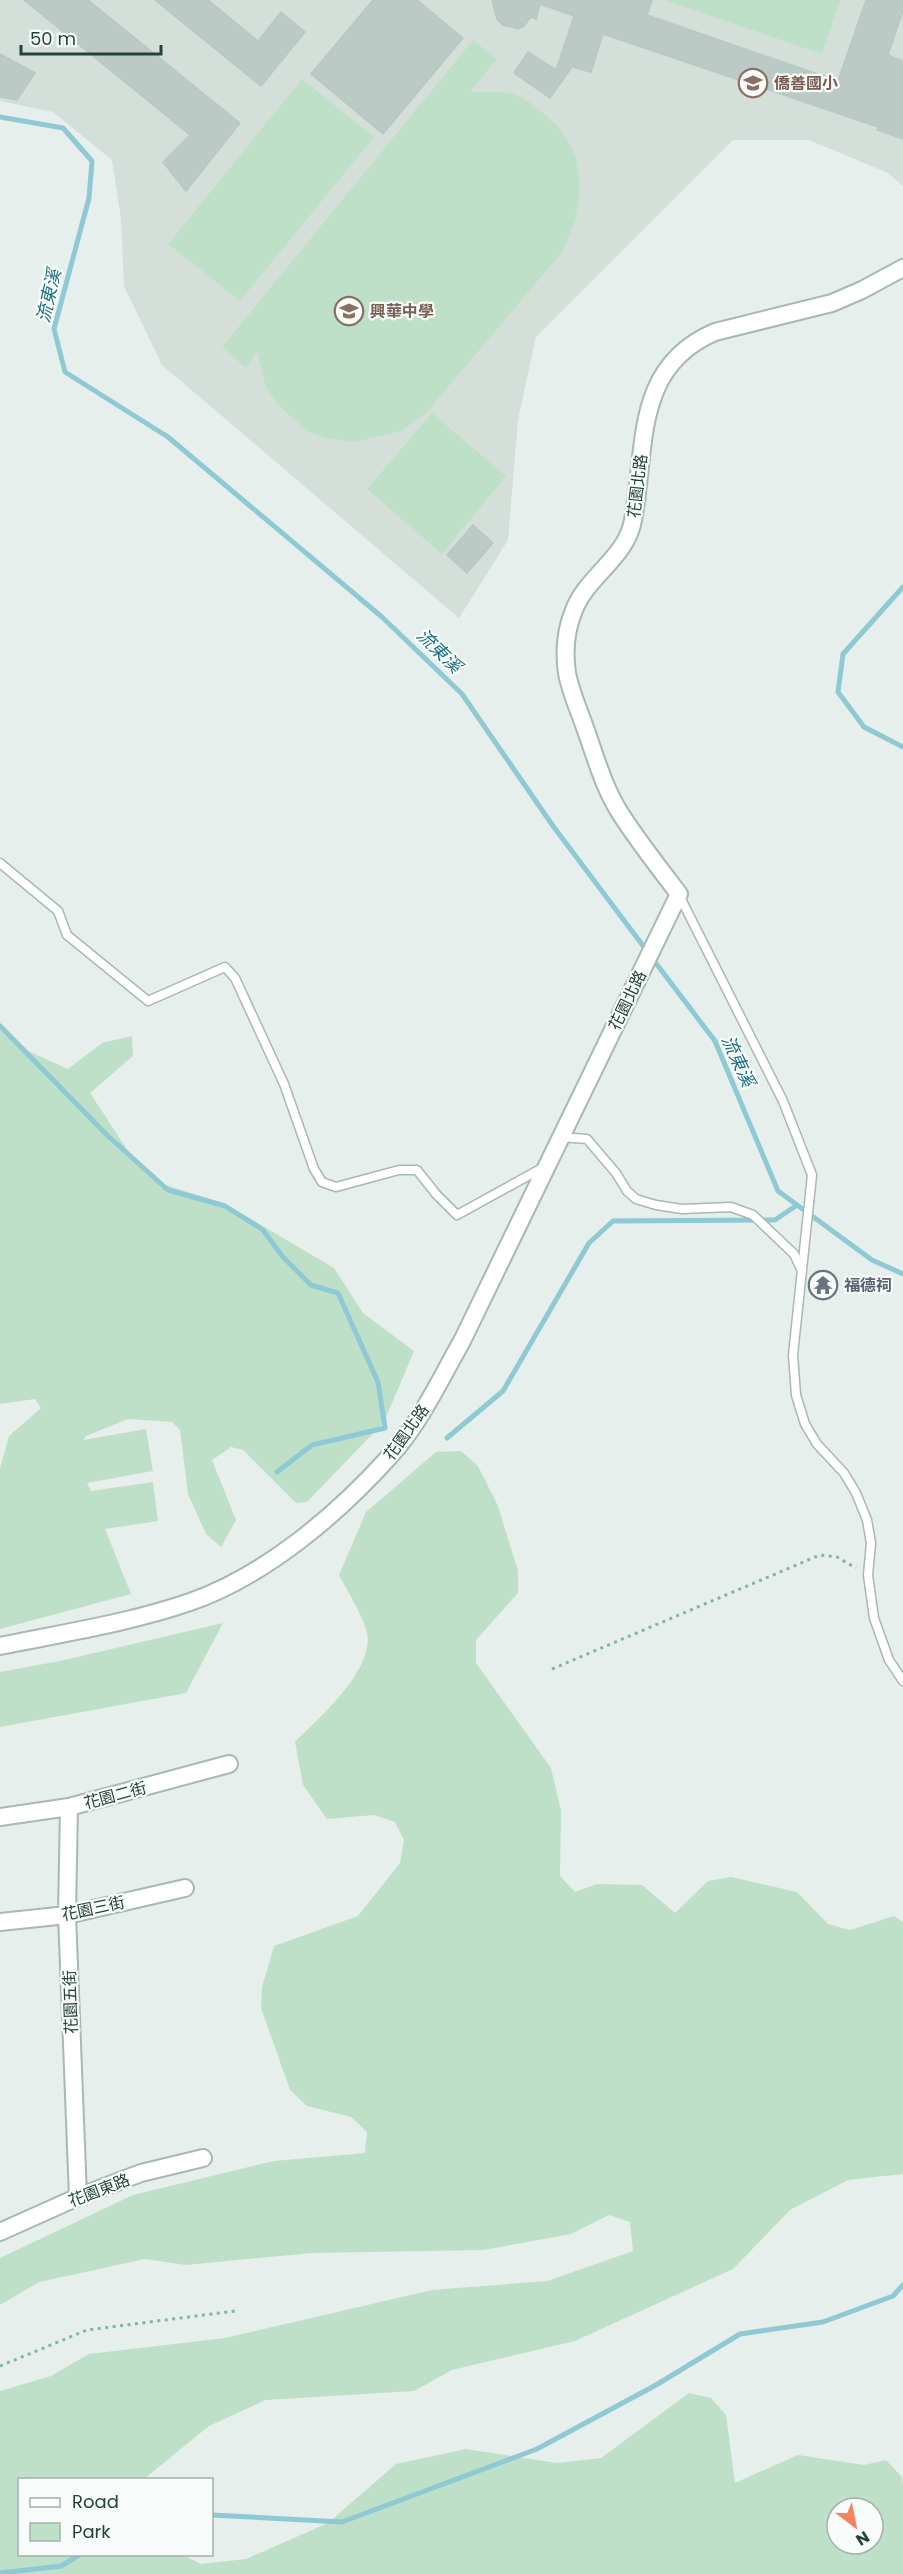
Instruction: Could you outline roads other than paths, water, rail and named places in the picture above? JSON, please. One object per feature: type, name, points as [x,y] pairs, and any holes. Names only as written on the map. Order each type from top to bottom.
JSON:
[{"type":"street","name":"花園北路","points":[[0,1646],[129,1619],[191,1602],[246,1577],[298,1541],[331,1513],[391,1455],[426,1405],[462,1341],[679,895],[631,828],[606,788],[567,674],[566,650],[574,608],[589,585],[628,537],[633,522],[642,447],[652,398],[666,369],[677,354],[698,339],[715,332],[832,303],[903,268]]},
{"type":"street","name":"花園二街","points":[[0,1817],[69,1807],[229,1764]]},
{"type":"street","name":"花園五街","points":[[69,1807],[67,1915],[78,2197]]},
{"type":"street","name":"花園三街","points":[[0,1923],[67,1915],[185,1888]]},
{"type":"street","name":"花園東路","points":[[0,2232],[78,2197],[141,2173],[203,2158]]},
{"type":"lane","points":[[0,863],[58,911],[67,935],[148,1001],[225,967],[235,978],[284,1084],[314,1169],[322,1182],[336,1187],[399,1170],[417,1170],[436,1194],[458,1215],[546,1166]]},
{"type":"lane","points":[[679,895],[783,1101],[812,1175],[793,1355],[796,1395],[805,1424],[817,1444],[844,1473],[856,1493],[867,1520],[871,1543],[868,1575],[874,1618],[889,1660],[903,1681]]},
{"type":"lane","points":[[560,1137],[587,1139],[616,1173],[627,1191],[636,1199],[682,1209],[731,1207],[753,1215],[794,1254],[801,1266]]},
{"type":"waterway","name":"流東溪","points":[[0,117],[63,128],[92,161],[89,198],[54,329],[65,372],[168,437],[382,617],[462,694],[553,826],[647,951]]},
{"type":"waterway","name":"流東溪","points":[[903,587],[843,654],[838,692],[864,727],[903,747]]},
{"type":"waterway","name":"流東溪","points":[[652,958],[715,1041],[778,1191],[872,1260],[903,1274]]},
{"type":"waterway","points":[[0,1026],[108,1136],[168,1190],[225,1206],[263,1230],[283,1257],[311,1285],[338,1293],[378,1382],[385,1428],[312,1445],[277,1472]]},
{"type":"waterway","points":[[447,1438],[503,1391],[589,1243],[613,1221],[775,1220],[797,1205]]},
{"type":"waterway","points":[[213,2515],[342,2522],[537,2449],[656,2385],[740,2334],[823,2322],[893,2296],[903,2285]]},
{"type":"waterway","points":[[0,2573],[61,2566],[78,2556]]},
{"type":"place","name":"僑善國小","points":[[753,83]]},
{"type":"place","name":"興華中學","points":[[349,311]]},
{"type":"place","name":"福德祠","points":[[823,1285]]}]
